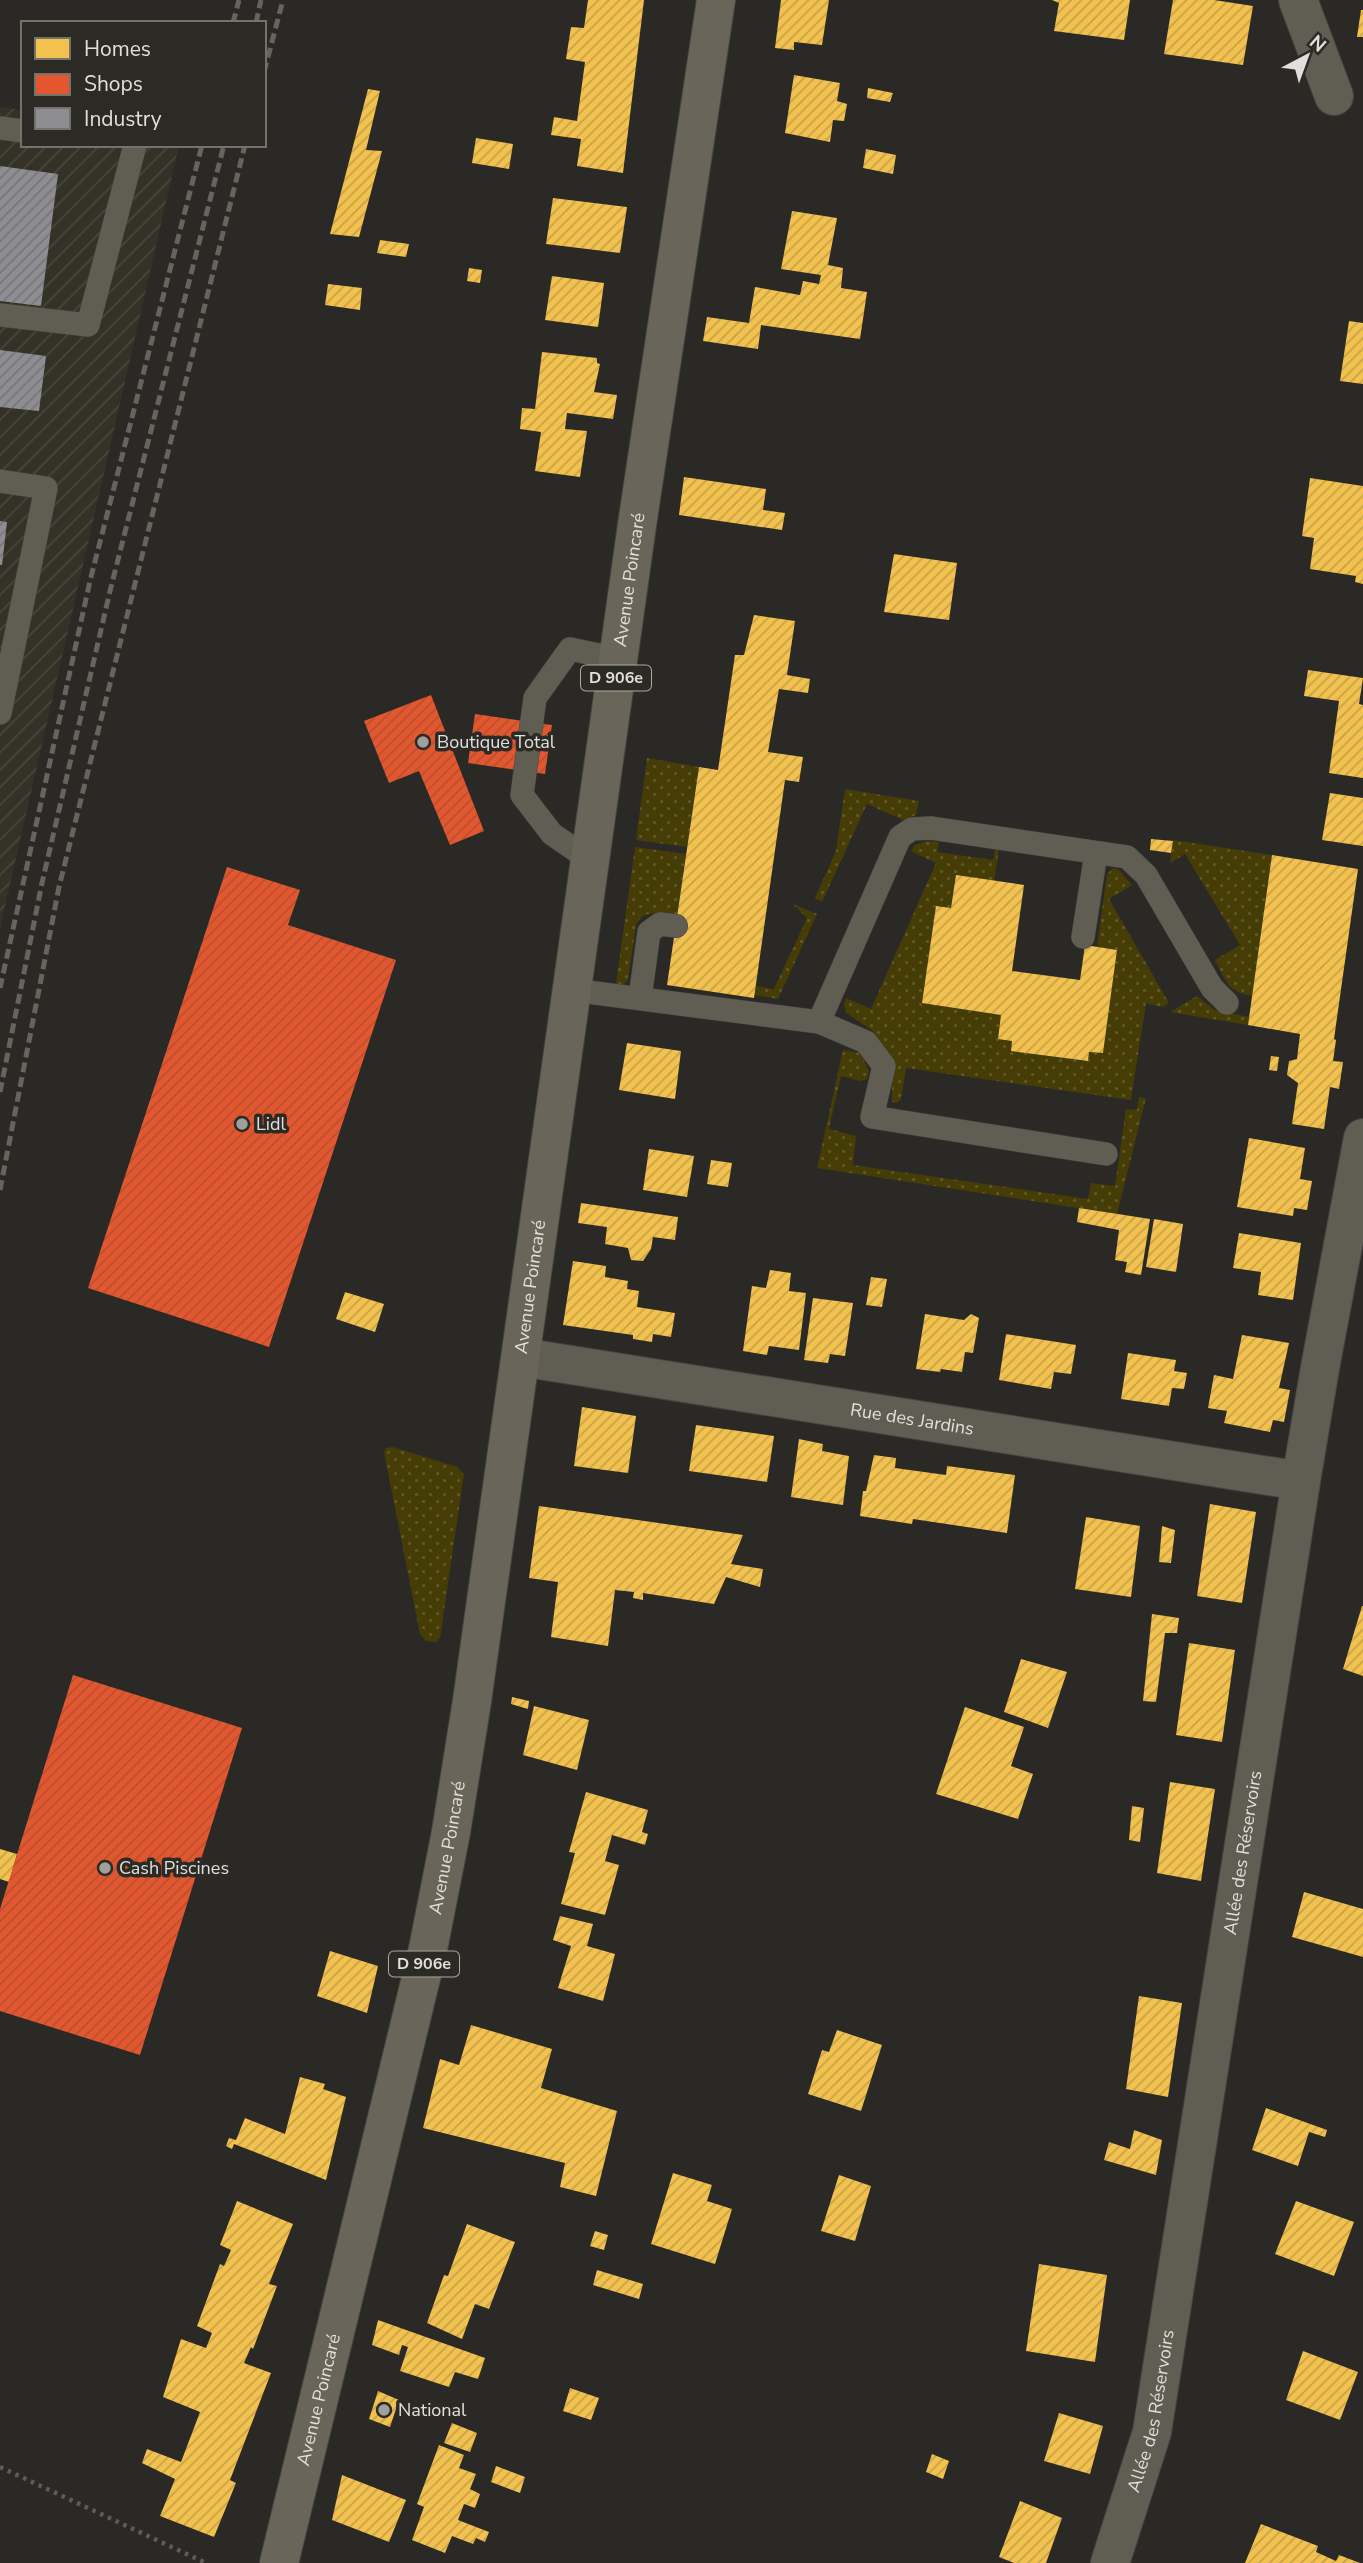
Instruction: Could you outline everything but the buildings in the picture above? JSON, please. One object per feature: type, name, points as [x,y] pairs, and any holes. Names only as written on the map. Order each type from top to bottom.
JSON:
[{"type":"main road","name":"Avenue Poincaré","points":[[279,2563],[430,1936],[451,1832],[521,1357],[618,659],[716,0]]},
{"type":"street","points":[[1298,0],[1334,96]]},
{"type":"street","name":"Allée des Réservoirs","points":[[1110,2563],[1152,2432],[1301,1481],[1363,1138]]},
{"type":"street","name":"Rue des Jardins","points":[[521,1357],[1301,1481]]},
{"type":"lane","points":[[0,128],[21,131]]},
{"type":"lane","points":[[0,315],[88,325],[134,147]]},
{"type":"lane","points":[[0,481],[46,488],[0,713]]},
{"type":"lane","points":[[590,860],[552,834],[522,795],[535,698],[570,649],[618,659]]},
{"type":"lane","points":[[819,1022],[900,837],[912,829],[930,828],[1127,857],[1146,875],[1212,988],[1227,1003]]},
{"type":"lane","points":[[1083,937],[1096,853]]},
{"type":"lane","points":[[640,998],[649,932],[660,924],[676,926]]},
{"type":"lane","points":[[572,990],[819,1022],[866,1042],[884,1066],[872,1117],[1106,1154]]},
{"type":"path","points":[[0,2467],[206,2563]]},
{"type":"shaded area","points":[[0,107],[21,110],[21,147],[179,147],[0,928]]},
{"type":"shaded area","points":[[647,758],[699,767],[687,847],[636,840]]},
{"type":"shaded area","points":[[845,789],[919,801],[916,815],[903,820],[867,804],[822,902],[815,898],[836,851]]},
{"type":"shaded area","points":[[1173,840],[1272,855],[1252,996],[1238,992],[1222,974],[1215,960],[1240,945],[1185,854],[1170,863]]},
{"type":"shaded area","points":[[927,841],[939,842],[937,852],[993,860],[995,850],[999,849],[994,881],[956,875],[951,908],[936,906],[923,1003],[1001,1015],[1012,1041],[1011,1051],[1087,1061],[1089,1052],[1103,1053],[1117,950],[1097,947],[1107,874],[1113,868],[1118,869],[1132,885],[1109,899],[1169,1003],[1162,1007],[1146,1003],[1131,1100],[906,1068],[901,1099],[897,1103],[892,1102],[892,1059],[873,1031],[846,1013],[844,1004],[846,998],[871,1009],[936,863],[911,851],[915,845]]},
{"type":"shaded area","points":[[635,847],[686,854],[677,916],[649,914],[636,925],[628,980],[623,985],[616,984]]},
{"type":"shaded area","points":[[793,904],[817,914],[778,999],[754,995],[756,986],[774,989],[807,918]]},
{"type":"shaded area","points":[[1197,996],[1215,1010],[1249,1017],[1248,1025],[1170,1012]]},
{"type":"shaded area","points":[[843,1050],[860,1053],[869,1071],[867,1079],[861,1081],[841,1076],[829,1129],[856,1136],[853,1165],[1088,1199],[1091,1183],[1115,1186],[1126,1109],[1137,1110],[1139,1097],[1146,1098],[1117,1214],[817,1168]]},
{"type":"shaded area","points":[[393,1447],[457,1467],[464,1474],[440,1638],[435,1642],[426,1641],[420,1634],[384,1452],[386,1448]]},
{"type":"railway","points":[[234,21],[239,0]]},
{"type":"railway","points":[[256,21],[261,0]]},
{"type":"railway","points":[[266,64],[283,0]]},
{"type":"railway","points":[[0,988],[90,581],[201,147]]},
{"type":"railway","points":[[0,1092],[42,883],[111,587],[223,147]]},
{"type":"railway","points":[[0,1190],[59,887],[244,147]]},
{"type":"place","name":"Boutique Total","points":[[423,742]]},
{"type":"place","name":"Lidl","points":[[242,1124]]},
{"type":"place","name":"Cash Piscines","points":[[105,1868]]},
{"type":"place","name":"National","points":[[384,2410]]}]
